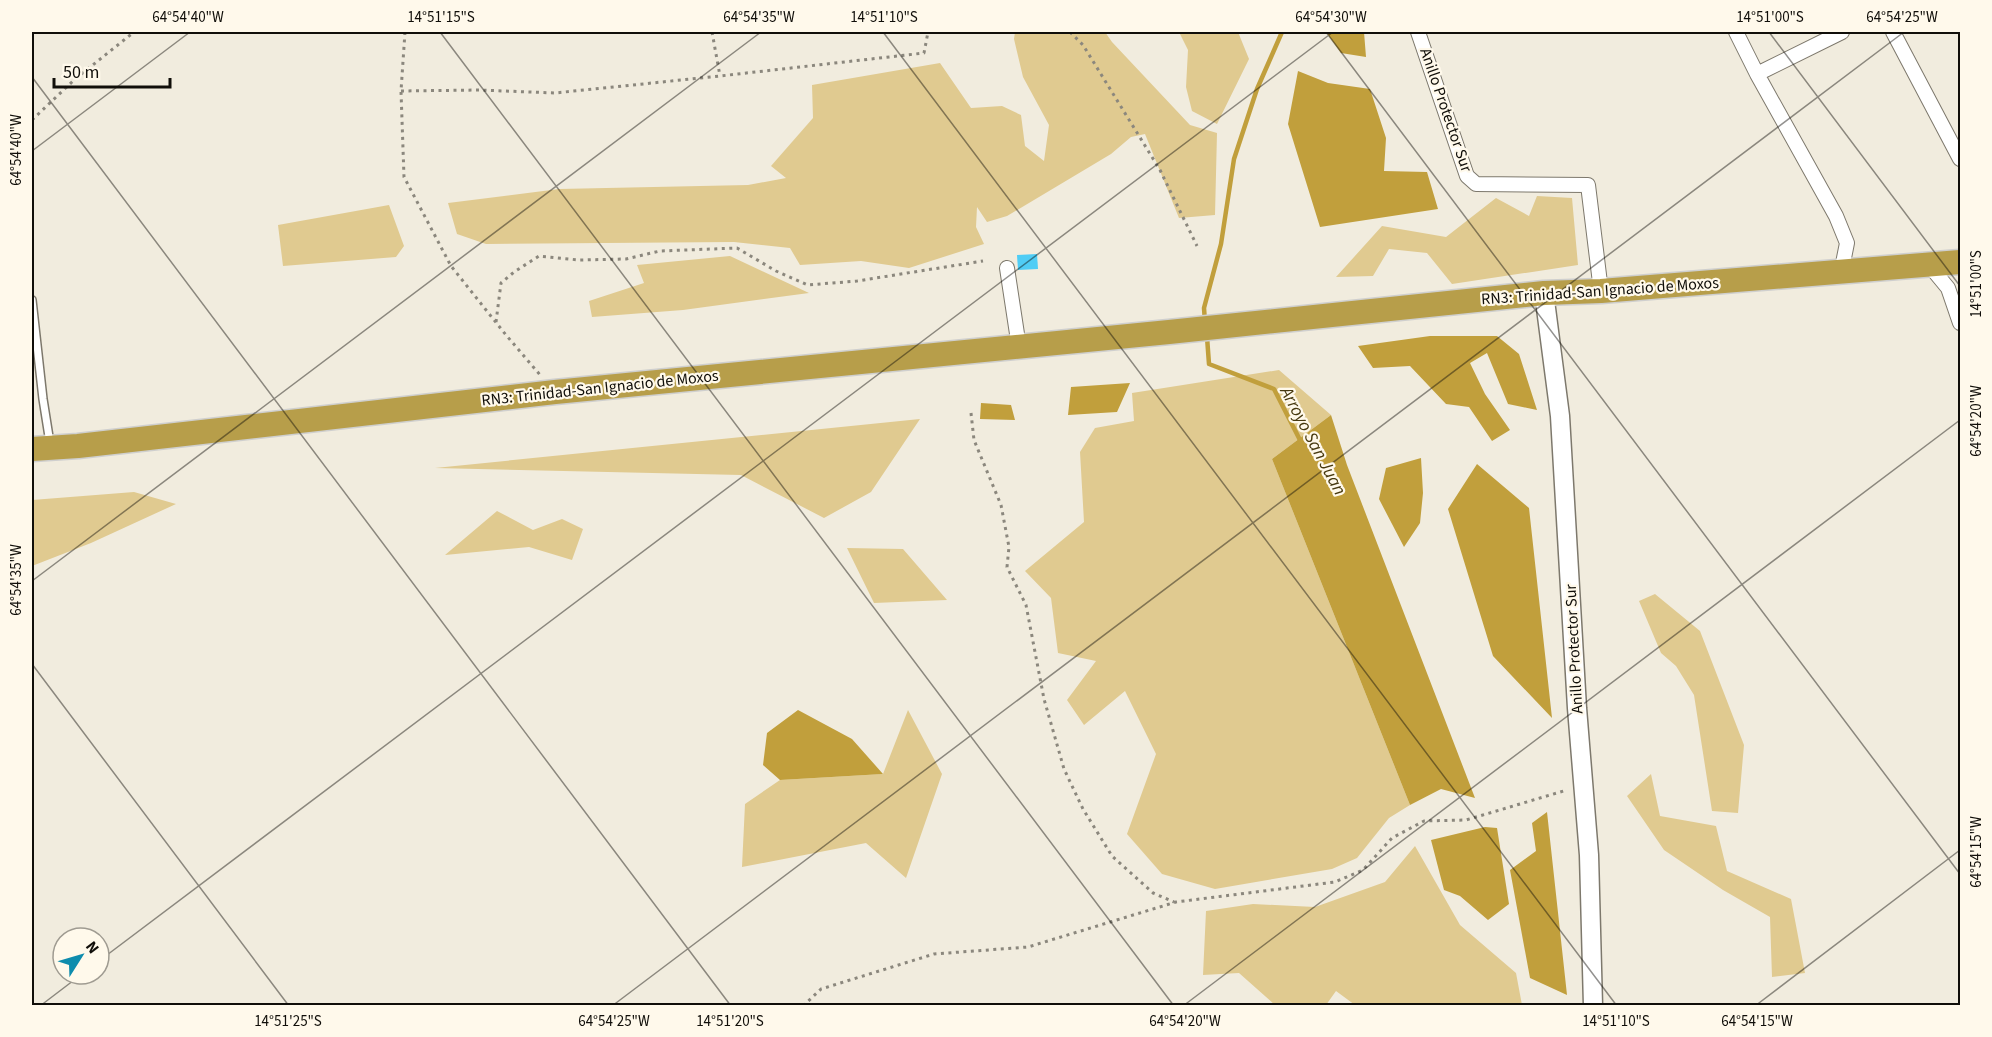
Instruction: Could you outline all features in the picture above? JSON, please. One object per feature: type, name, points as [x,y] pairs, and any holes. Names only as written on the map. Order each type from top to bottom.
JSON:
[{"type":"highway","name":"RN3: Trinidad-San Ignacio de Moxos","points":[[41,449],[555,392],[1544,293],[1601,291],[1960,262]]},
{"type":"street","name":"Anillo Protector Sur","points":[[1418,32],[1467,176],[1476,184],[1588,185],[1601,291]]},
{"type":"street","points":[[1736,32],[1756,74],[1836,216],[1847,243],[1841,273]]},
{"type":"street","points":[[1756,74],[1842,32]]},
{"type":"street","points":[[1893,32],[1960,159]]},
{"type":"street","points":[[1929,264],[1948,288],[1960,323]]},
{"type":"street","points":[[1006,268],[1019,347]]},
{"type":"street","name":"Anillo Protector Sur","points":[[1544,293],[1560,416],[1576,696],[1589,855],[1593,1005]]},
{"type":"lane","points":[[32,300],[42,399],[41,449]]},
{"type":"path","points":[[32,120],[74,80],[134,32]]},
{"type":"path","points":[[405,32],[401,91],[404,177],[451,266],[555,392]]},
{"type":"path","points":[[712,32],[720,76]]},
{"type":"path","points":[[401,91],[479,90],[555,93],[720,76],[924,53],[928,32]]},
{"type":"path","points":[[1070,32],[1083,45],[1160,170],[1197,246]]},
{"type":"path","points":[[495,322],[501,283],[539,256],[579,260],[626,259],[660,251],[737,248],[776,271],[808,285],[857,281],[983,261]]},
{"type":"path","points":[[971,413],[974,440],[1001,505],[1009,547],[1006,567],[1026,605],[1044,699],[1064,770],[1083,809],[1112,856],[1153,893],[1176,902]]},
{"type":"path","points":[[803,1005],[821,988],[934,954],[1028,947],[1176,902],[1335,882],[1363,870],[1392,838],[1424,821],[1466,820],[1584,786]]},
{"type":"shaded area","points":[[1015,32],[1105,32],[1190,125],[1217,133],[1215,215],[1179,218],[1145,134],[1131,137],[1111,154],[1007,216],[987,222],[977,207],[976,227],[984,244],[909,268],[861,261],[800,265],[790,248],[734,242],[486,244],[457,234],[448,203],[559,189],[748,185],[786,178],[771,166],[813,118],[812,85],[940,63],[971,108],[1002,106],[1021,115],[1025,146],[1044,161],[1049,125],[1023,77],[1014,39]]},
{"type":"shaded area","points":[[1179,32],[1238,32],[1249,59],[1217,124],[1192,111],[1186,87],[1188,50]]},
{"type":"shaded area","points":[[1537,196],[1572,198],[1578,265],[1452,284],[1427,253],[1389,249],[1373,276],[1336,277],[1382,226],[1446,237],[1496,198],[1529,216]]},
{"type":"shaded area","points":[[389,205],[404,246],[396,257],[283,266],[278,225]]},
{"type":"shaded area","points":[[730,256],[809,293],[683,310],[592,317],[589,301],[644,283],[637,265]]},
{"type":"shaded area","points":[[1279,370],[1331,415],[1272,459],[1410,805],[1389,818],[1357,858],[1332,869],[1215,889],[1162,874],[1127,834],[1156,754],[1125,691],[1084,725],[1067,700],[1096,661],[1058,653],[1051,598],[1025,571],[1084,522],[1080,452],[1095,428],[1134,421],[1132,393]]},
{"type":"shaded area","points":[[920,419],[871,492],[824,518],[741,475],[435,468]]},
{"type":"shaded area","points":[[134,492],[176,504],[91,543],[32,566],[32,500]]},
{"type":"shaded area","points":[[497,511],[533,530],[562,519],[583,529],[572,560],[529,547],[445,555]]},
{"type":"shaded area","points":[[847,548],[903,549],[947,600],[874,603]]},
{"type":"shaded area","points":[[1655,594],[1700,631],[1744,745],[1738,813],[1712,811],[1694,695],[1676,666],[1661,653],[1639,601]]},
{"type":"shaded area","points":[[908,710],[942,774],[906,878],[866,843],[742,867],[745,804],[780,780],[883,774]]},
{"type":"shaded area","points":[[1651,774],[1660,816],[1716,826],[1727,871],[1791,899],[1805,973],[1772,977],[1770,917],[1723,890],[1664,850],[1627,796]]},
{"type":"shaded area","points":[[1415,846],[1460,925],[1516,973],[1522,1005],[1355,1005],[1336,991],[1326,1005],[1275,1005],[1239,973],[1203,975],[1206,911],[1253,904],[1315,907],[1385,882]]},
{"type":"water","points":[[1326,32],[1364,32],[1366,57],[1341,53]]},
{"type":"water","points":[[1298,71],[1328,83],[1370,89],[1386,138],[1384,171],[1427,172],[1438,209],[1320,227],[1288,124]]},
{"type":"water","points":[[1430,336],[1497,336],[1519,354],[1537,410],[1508,404],[1487,353],[1470,363],[1485,394],[1510,430],[1492,441],[1469,407],[1446,404],[1410,366],[1373,368],[1358,346]]},
{"type":"water","points":[[1130,383],[1117,412],[1068,415],[1071,387]]},
{"type":"water","points":[[981,403],[1011,405],[1015,420],[980,419]]},
{"type":"water","points":[[1331,415],[1347,465],[1475,798],[1441,789],[1410,805],[1272,459]]},
{"type":"water","points":[[1421,458],[1423,493],[1420,523],[1404,547],[1379,499],[1386,468]]},
{"type":"water","points":[[1477,464],[1529,508],[1552,718],[1493,656],[1448,509]]},
{"type":"water","points":[[798,710],[852,739],[883,774],[780,780],[763,765],[767,733]]},
{"type":"water","points":[[1547,812],[1567,995],[1530,978],[1510,870],[1536,851],[1532,823]]},
{"type":"water","points":[[1485,827],[1497,828],[1509,904],[1488,920],[1460,896],[1444,890],[1431,840]]},
{"type":"building","points":[[1037,254],[1038,269],[1018,270],[1017,255]]},
{"type":"waterway","name":"Arroyo San Juan","points":[[1205,322],[1204,308],[1221,244],[1234,159],[1257,89],[1282,32]]},
{"type":"waterway","name":"Arroyo San Juan","points":[[1207,337],[1209,364],[1274,389],[1301,442]]}]
